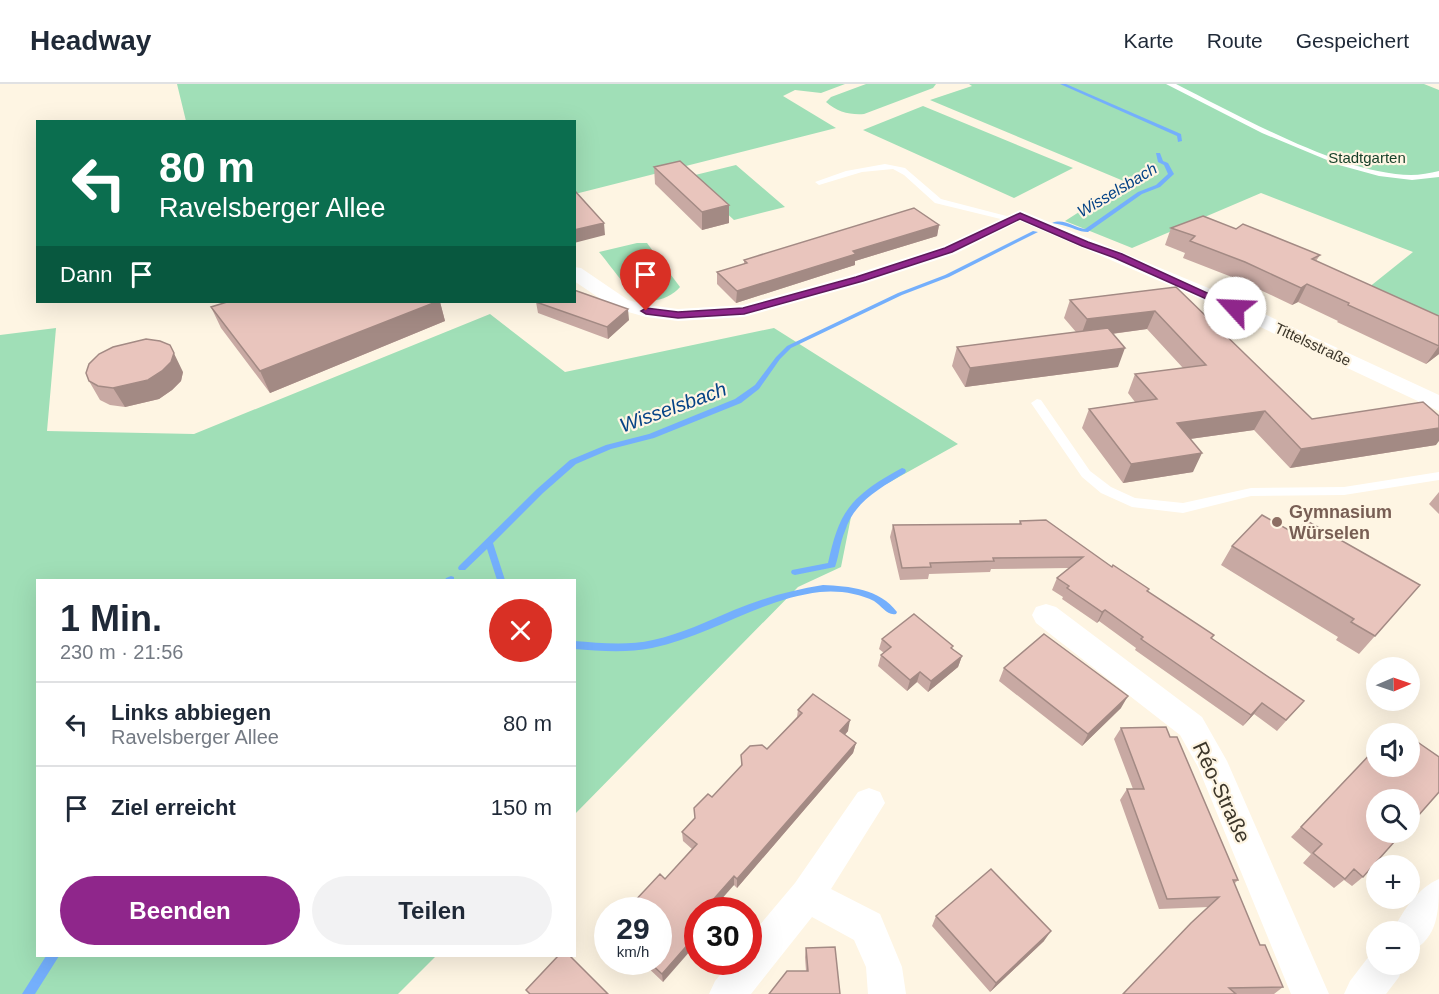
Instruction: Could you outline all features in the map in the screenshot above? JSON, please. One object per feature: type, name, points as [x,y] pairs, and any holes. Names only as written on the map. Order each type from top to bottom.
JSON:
[{"type":"street","points":[[576,273],[621,304],[646,311],[678,315],[744,311],[859,279],[949,250],[1017,217]]},
{"type":"street","name":"Tittelsstraße","points":[[1017,217],[1199,291],[1439,404]]},
{"type":"street","name":"Réo-Straße","points":[[1046,615],[1191,726],[1211,761],[1310,994]]},
{"type":"street","points":[[728,994],[807,895],[869,803]]},
{"type":"street","points":[[807,895],[867,927],[884,967],[887,994]]},
{"type":"street","points":[[1420,921],[1439,896]]},
{"type":"street","points":[[1363,994],[1378,975]]},
{"type":"lane","points":[[1170,84],[1317,154],[1358,168],[1405,178],[1428,178],[1439,174]]},
{"type":"lane","points":[[819,182],[882,166],[899,167],[929,196],[938,201],[1017,217]]},
{"type":"lane","points":[[1037,403],[1086,474],[1106,490],[1132,502],[1151,506],[1183,508],[1251,492],[1344,490],[1439,476]]},
{"type":"green space","points":[[177,84],[845,84],[821,93],[795,90],[783,96],[836,128],[576,194],[576,120],[186,120]]},
{"type":"green space","points":[[866,84],[936,84],[933,88],[864,114],[844,112],[826,102],[831,97]]},
{"type":"green space","name":"Stadtgarten","points":[[969,84],[1424,84],[1439,90],[1439,327],[1363,292],[1413,252],[1261,193],[1132,248],[1065,221],[1126,182],[930,100],[972,86]]},
{"type":"green space","points":[[923,106],[1073,168],[1014,198],[863,130]]},
{"type":"green space","points":[[736,165],[785,207],[734,220],[687,177]]},
{"type":"green space","points":[[637,243],[647,243],[680,287],[676,291],[660,299],[642,299],[627,286],[599,252]]},
{"type":"green space","points":[[490,314],[565,372],[774,328],[958,444],[854,502],[841,567],[798,587],[576,813],[576,579],[36,579],[36,957],[435,957],[398,994],[0,994],[0,335],[56,328],[47,431],[194,434]]},
{"type":"building","points":[[680,161],[729,205],[702,212],[654,167]]},
{"type":"building","points":[[576,192],[604,223],[576,230]]},
{"type":"building","points":[[914,208],[939,225],[853,251],[856,254],[737,291],[717,272],[747,263],[744,260]]},
{"type":"building","points":[[1203,216],[1236,229],[1243,224],[1320,255],[1312,259],[1439,316],[1439,346],[1307,284],[1301,288],[1245,262],[1190,241],[1195,236],[1171,228]]},
{"type":"building","points":[[1176,287],[1312,419],[1423,402],[1439,416],[1439,428],[1301,449],[1265,411],[1177,423],[1202,453],[1131,464],[1089,409],[1157,399],[1135,374],[1206,365],[1155,311],[1087,319],[1070,300]]},
{"type":"building","points":[[576,291],[628,309],[607,327],[539,303],[576,303]]},
{"type":"building","points":[[224,303],[433,303],[260,371],[211,307]]},
{"type":"building","points":[[1108,328],[1125,348],[970,368],[957,347]]},
{"type":"building","points":[[146,339],[170,345],[174,353],[171,362],[162,371],[148,380],[113,388],[98,386],[89,381],[86,373],[89,364],[99,354],[113,347]]},
{"type":"building","points":[[1262,515],[1294,533],[1307,521],[1420,585],[1375,636],[1351,622],[1354,619],[1232,546]]},
{"type":"building","points":[[1046,520],[1112,567],[1113,565],[1149,589],[1147,591],[1214,635],[1211,638],[1304,701],[1286,720],[1262,703],[1251,715],[1141,639],[1143,637],[1105,610],[1102,612],[1067,588],[1069,586],[1057,578],[1083,557],[993,558],[994,561],[930,563],[931,567],[902,568],[893,525],[1021,524],[1020,521]]},
{"type":"building","points":[[914,614],[962,656],[931,681],[920,672],[910,680],[881,655],[891,647],[882,639]]},
{"type":"building","points":[[1044,634],[1128,696],[1088,734],[1004,668]]},
{"type":"building","points":[[813,694],[850,720],[840,731],[856,743],[737,879],[734,876],[715,897],[684,897],[684,949],[672,963],[672,897],[638,897],[660,874],[665,879],[697,844],[682,832],[695,818],[694,808],[708,794],[712,797],[742,765],[741,755],[750,746],[762,745],[767,749],[802,713],[798,710]]},
{"type":"building","points":[[1166,727],[1170,737],[1177,737],[1238,880],[1233,880],[1260,945],[1265,945],[1283,987],[1229,988],[1236,994],[1123,994],[1219,897],[1167,899],[1127,789],[1144,789],[1121,728]]},
{"type":"building","points":[[1420,744],[1439,757],[1439,792],[1420,814],[1420,789],[1366,789],[1366,843],[1393,843],[1383,855],[1366,855],[1366,874],[1363,877],[1354,869],[1345,879],[1313,853],[1322,844],[1301,827],[1366,759],[1366,777],[1420,777]]},
{"type":"building","points":[[991,869],[1051,931],[996,983],[936,916]]},
{"type":"building","points":[[835,947],[840,994],[769,994],[787,971],[808,971],[806,948]]},
{"type":"building","points":[[557,957],[571,957],[608,994],[530,994],[526,990]]},
{"type":"waterway","name":"Wisselsbach","points":[[1062,84],[1179,135],[1180,141]]},
{"type":"waterway","name":"Wisselsbach","points":[[1055,223],[1063,223],[1086,231],[1140,193],[1158,186],[1171,174],[1166,164],[1161,162],[1158,154]]},
{"type":"waterway","name":"Wisselsbach","points":[[462,568],[540,491],[573,462],[609,447],[651,436],[738,401],[757,387],[789,347],[900,294],[947,276],[1035,232]]},
{"type":"waterway","points":[[795,572],[832,565],[841,530],[852,508],[872,490],[902,471]]},
{"type":"waterway","points":[[489,543],[501,579]]},
{"type":"waterway","points":[[576,645],[618,647],[651,645],[767,601],[795,593],[823,589],[850,590],[875,598],[893,612]]},
{"type":"waterway","name":"Wisselsbach","points":[[28,994],[52,957]]},
{"type":"place","name":"Gymnasium Würselen","points":[[1277,522]]},
{"type":"route","points":[[646,311],[703,315],[744,311],[859,279],[949,250],[1020,215],[1235,308]]}]
